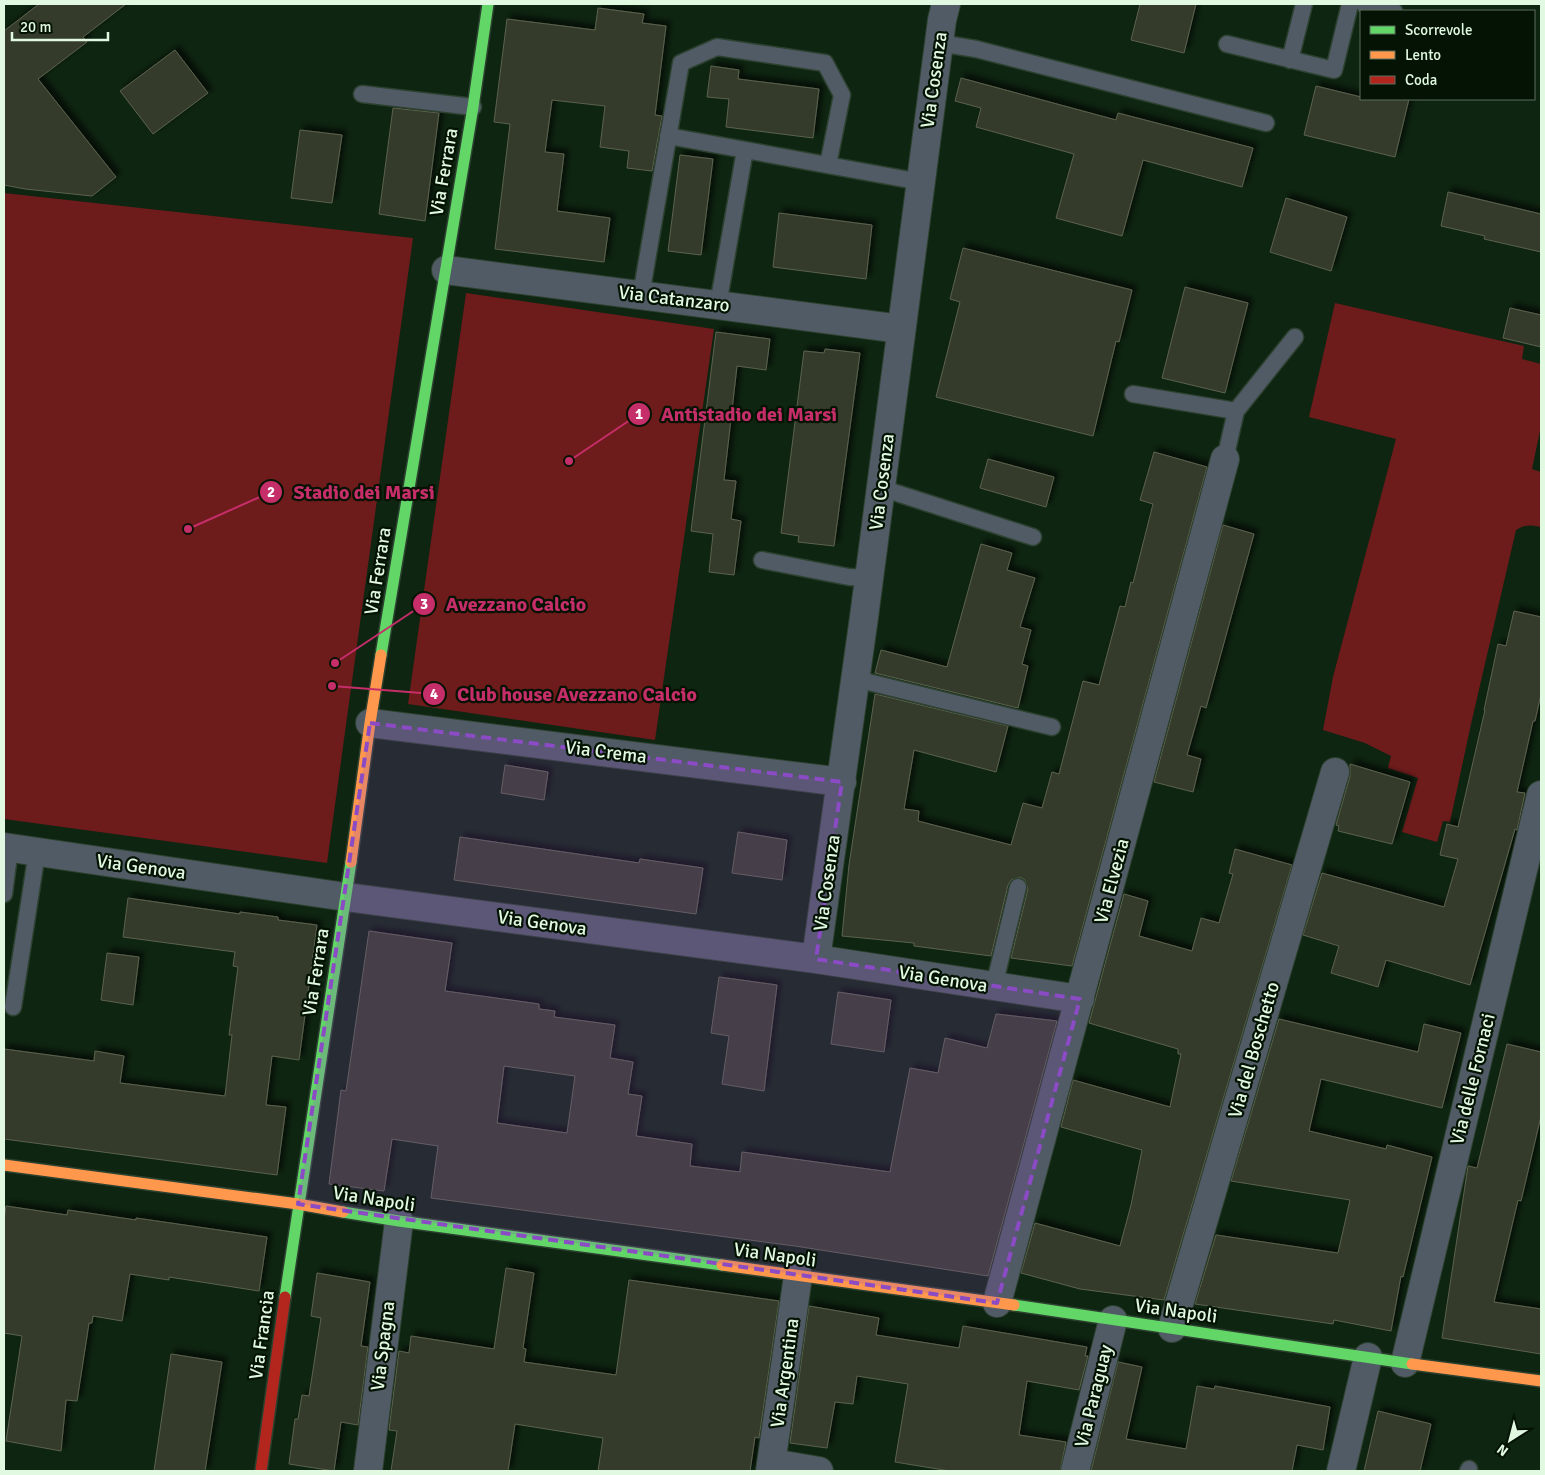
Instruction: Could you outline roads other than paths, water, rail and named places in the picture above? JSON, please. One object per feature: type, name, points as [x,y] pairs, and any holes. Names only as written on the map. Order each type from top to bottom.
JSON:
[{"type":"main road","name":"Via Ferrara","points":[[298,1204],[346,897],[370,723],[473,107],[488,4]]},
{"type":"main road","name":"Via Napoli","points":[[4,1165],[298,1204],[399,1221],[997,1303],[1541,1381]]},
{"type":"main road","name":"Via Francia","points":[[261,1471],[298,1204]]},
{"type":"street","name":"Via Cosenza","points":[[816,959],[842,782],[939,42],[946,4]]},
{"type":"street","name":"Via Catanzaro","points":[[446,270],[902,329]]},
{"type":"street","name":"Via Elvezia","points":[[997,1303],[1225,459]]},
{"type":"street","name":"Via Crema","points":[[370,723],[842,782]]},
{"type":"street","name":"Via del Boschetto","points":[[1172,1328],[1335,772]]},
{"type":"street","name":"Via delle Fornaci","points":[[1405,1363],[1541,795]]},
{"type":"street","name":"Via Genova","points":[[7,848],[346,897],[816,959],[1080,999]]},
{"type":"street","name":"Via Spagna","points":[[368,1471],[399,1221]]},
{"type":"street","name":"Via Argentina","points":[[771,1467],[798,1276]]},
{"type":"street","name":"Via Paraguay","points":[[1076,1471],[1113,1320]]},
{"type":"street","points":[[1342,1471],[1368,1357]]},
{"type":"street","points":[[771,1467],[819,1471]]},
{"type":"lane","points":[[1290,60],[1304,4]]},
{"type":"lane","points":[[1227,44],[1334,70],[1350,4]]},
{"type":"lane","points":[[1364,4],[1390,10]]},
{"type":"lane","points":[[939,42],[976,49],[1266,123]]},
{"type":"lane","points":[[641,295],[681,62],[717,47],[825,63],[842,94],[828,165]]},
{"type":"lane","points":[[362,94],[473,107]]},
{"type":"lane","points":[[668,136],[921,182]]},
{"type":"lane","points":[[718,305],[745,150]]},
{"type":"lane","points":[[1225,459],[1236,411],[1295,336]]},
{"type":"lane","points":[[1133,394],[1236,411]]},
{"type":"lane","points":[[881,488],[1033,537]]},
{"type":"lane","points":[[762,560],[849,577],[869,578]]},
{"type":"lane","points":[[856,679],[1052,727]]},
{"type":"lane","points":[[4,894],[7,848]]},
{"type":"lane","points":[[13,1006],[37,852]]},
{"type":"lane","points":[[994,986],[1018,886]]},
{"type":"place","name":"Antistadio dei Marsi","points":[[569,461]]},
{"type":"place","name":"Stadio dei Marsi","points":[[188,529]]},
{"type":"place","name":"Avezzano Calcio","points":[[335,663]]},
{"type":"place","name":"Club house Avezzano Calcio","points":[[332,686]]}]
